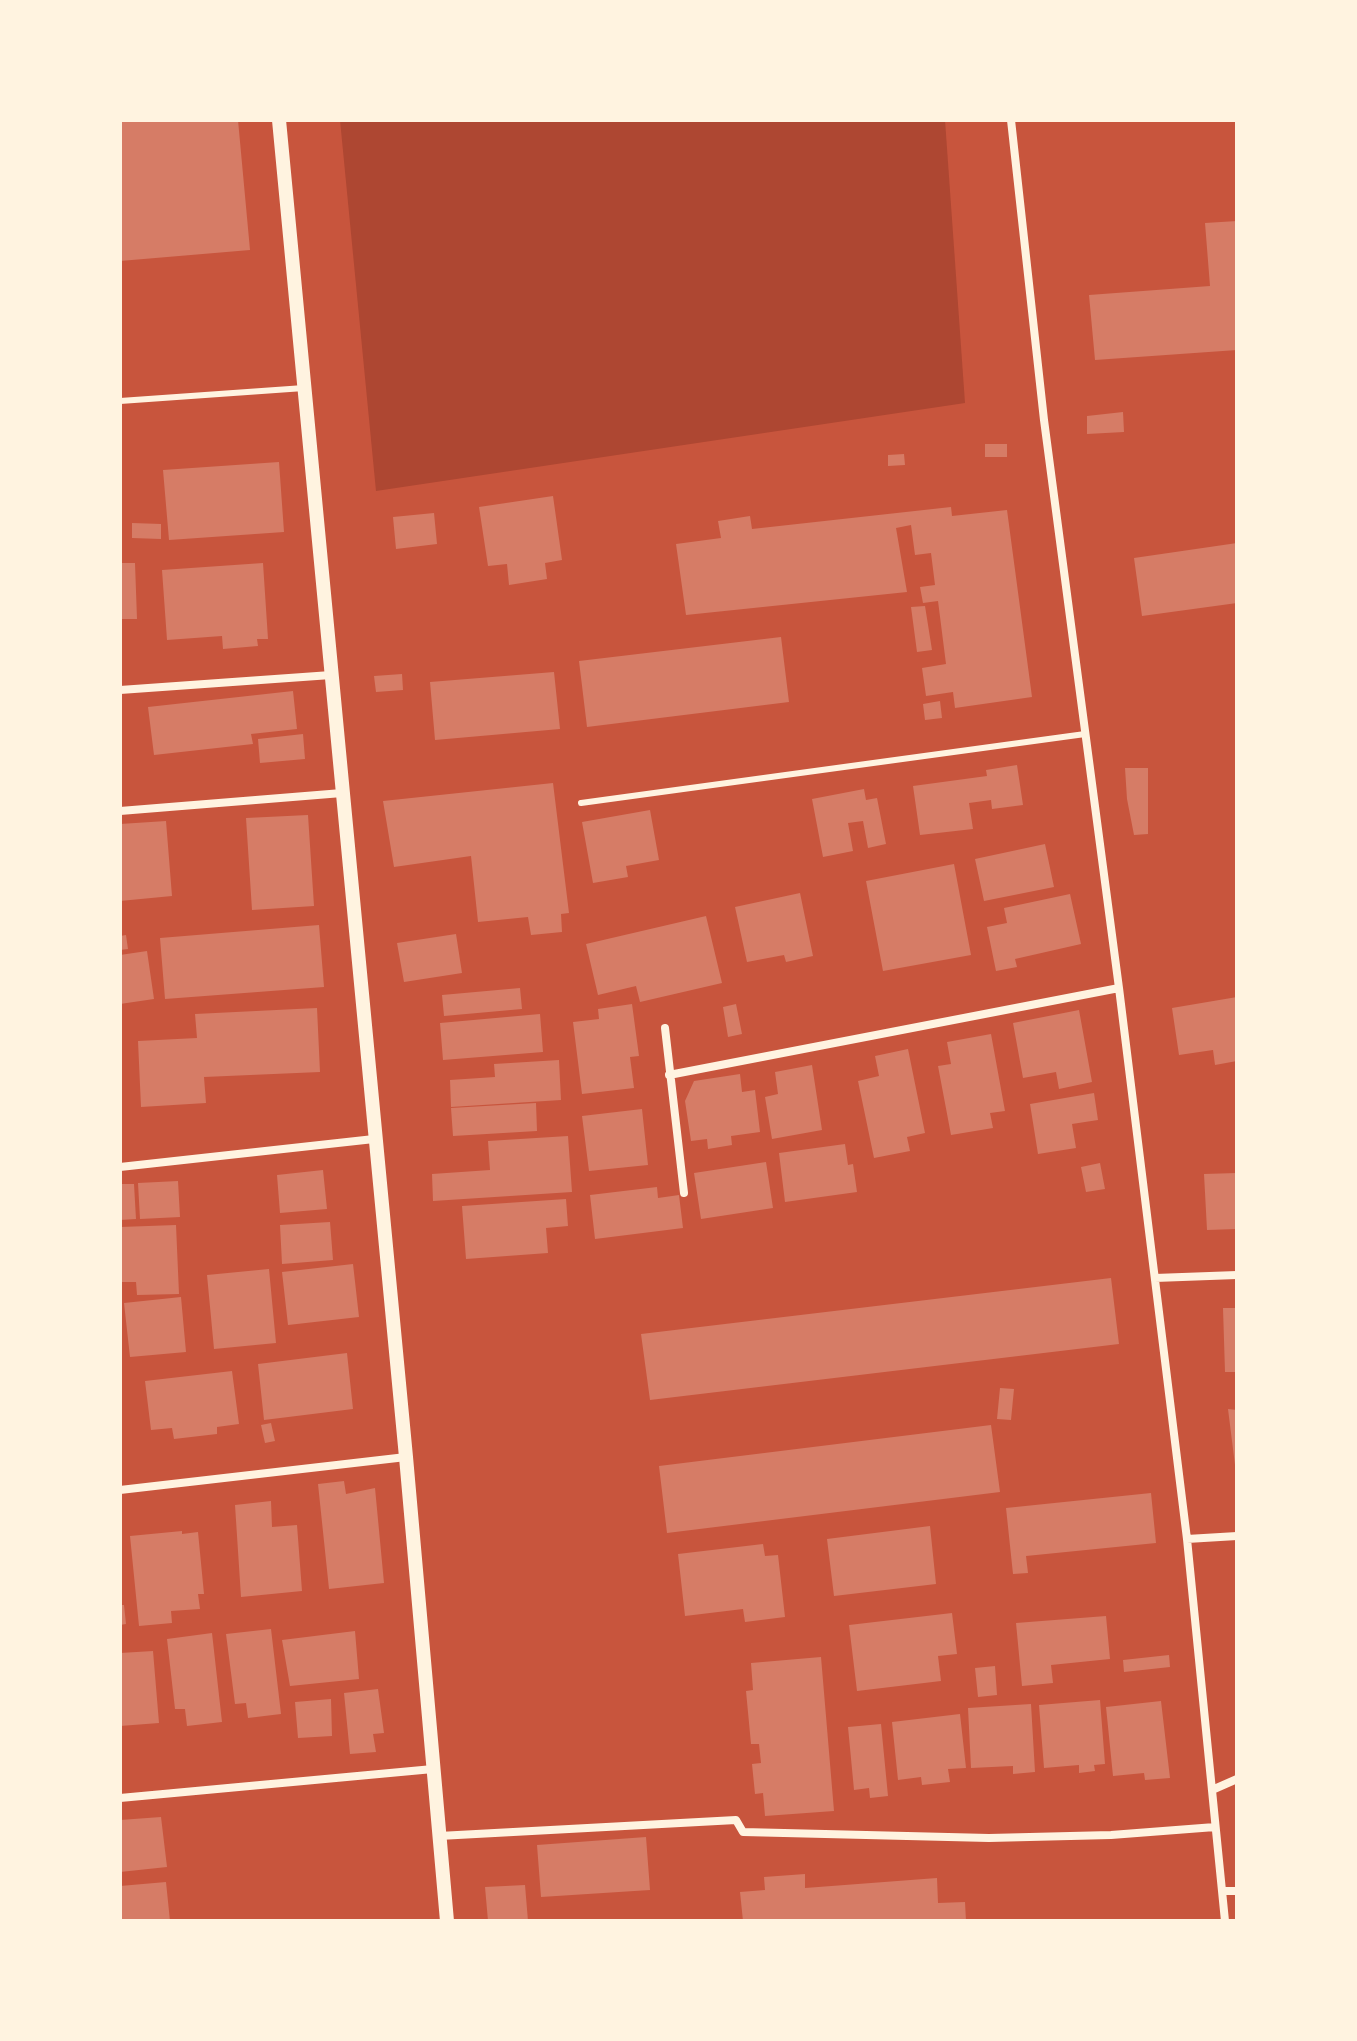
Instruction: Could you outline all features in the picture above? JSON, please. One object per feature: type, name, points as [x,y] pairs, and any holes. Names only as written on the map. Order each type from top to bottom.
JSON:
[{"type":"street","points":[[279,120],[447,1921]]},
{"type":"street","points":[[1011,120],[1044,420],[1187,1539],[1225,1921]]},
{"type":"street","points":[[120,690],[331,675]]},
{"type":"street","points":[[120,811],[342,793]]},
{"type":"street","points":[[669,1075],[1119,988]]},
{"type":"street","points":[[665,1028],[684,1193]]},
{"type":"street","points":[[120,1167],[374,1139]]},
{"type":"street","points":[[1155,1278],[1237,1275]]},
{"type":"street","points":[[120,1490],[406,1457]]},
{"type":"street","points":[[1187,1539],[1237,1536]]},
{"type":"street","points":[[120,1798],[433,1769]]},
{"type":"street","points":[[1212,1790],[1237,1779]]},
{"type":"street","points":[[439,1836],[736,1820],[743,1832],[989,1838],[1111,1835],[1215,1827]]},
{"type":"street","points":[[1223,1891],[1237,1891]]},
{"type":"lane","points":[[120,401],[304,388]]},
{"type":"lane","points":[[581,803],[1085,734]]},
{"type":"shaded area","points":[[340,120],[945,120],[965,403],[376,491]]},
{"type":"building","points":[[120,120],[238,120],[250,250],[120,261]]},
{"type":"building","points":[[1237,221],[1237,350],[1095,360],[1089,295],[1210,286],[1205,223]]},
{"type":"building","points":[[1123,412],[1124,432],[1087,434],[1087,416]]},
{"type":"building","points":[[985,444],[1007,444],[1007,457],[985,457]]},
{"type":"building","points":[[904,454],[905,465],[888,466],[888,455]]},
{"type":"building","points":[[279,462],[284,532],[169,540],[163,470]]},
{"type":"building","points":[[553,496],[562,560],[545,563],[547,579],[509,585],[507,564],[488,566],[479,507]]},
{"type":"building","points":[[951,507],[952,516],[1007,510],[1032,697],[955,708],[953,692],[926,696],[922,668],[946,664],[938,601],[923,603],[920,587],[935,585],[931,553],[915,555],[911,525],[896,528],[907,592],[686,615],[676,544],[721,538],[718,521],[750,516],[752,529]]},
{"type":"building","points":[[434,513],[437,544],[396,549],[393,517]]},
{"type":"building","points":[[132,523],[161,524],[161,539],[132,538]]},
{"type":"building","points":[[1237,543],[1237,603],[1142,616],[1134,558]]},
{"type":"building","points":[[120,563],[135,563],[137,619],[120,619]]},
{"type":"building","points":[[263,563],[268,639],[257,639],[258,646],[223,649],[222,636],[167,640],[162,570]]},
{"type":"building","points":[[925,606],[932,650],[917,652],[911,607]]},
{"type":"building","points":[[781,637],[789,702],[587,727],[579,661]]},
{"type":"building","points":[[554,672],[560,729],[435,740],[430,682]]},
{"type":"building","points":[[402,674],[403,690],[376,692],[374,676]]},
{"type":"building","points":[[293,691],[297,729],[251,734],[253,744],[154,755],[148,707]]},
{"type":"building","points":[[940,701],[942,718],[925,720],[923,704]]},
{"type":"building","points":[[303,734],[305,759],[260,763],[258,739]]},
{"type":"building","points":[[1017,765],[1023,805],[992,809],[991,800],[969,803],[973,829],[920,835],[913,786],[987,776],[986,770]]},
{"type":"building","points":[[1125,768],[1148,768],[1148,834],[1134,835]]},
{"type":"building","points":[[553,783],[569,913],[561,914],[562,932],[531,935],[528,917],[478,922],[471,856],[394,867],[383,801]]},
{"type":"building","points":[[864,789],[866,800],[877,798],[886,844],[868,848],[863,821],[848,823],[853,851],[823,857],[812,799]]},
{"type":"building","points":[[650,810],[659,860],[626,866],[628,877],[593,883],[582,822]]},
{"type":"building","points":[[308,815],[314,906],[252,910],[246,818]]},
{"type":"building","points":[[166,821],[172,896],[120,901],[120,824]]},
{"type":"building","points":[[1045,844],[1054,887],[984,901],[975,859]]},
{"type":"building","points":[[954,864],[971,955],[883,971],[866,881]]},
{"type":"building","points":[[800,893],[813,956],[786,962],[784,955],[747,962],[735,907]]},
{"type":"building","points":[[1070,894],[1081,944],[1015,959],[1017,967],[996,971],[987,927],[1007,923],[1004,908]]},
{"type":"building","points":[[706,916],[722,983],[640,1002],[636,986],[598,995],[586,944]]},
{"type":"building","points":[[319,925],[324,987],[165,999],[160,938]]},
{"type":"building","points":[[456,934],[462,973],[404,982],[397,943]]},
{"type":"building","points":[[126,935],[128,949],[120,950],[120,936]]},
{"type":"building","points":[[147,951],[154,999],[120,1004],[120,955]]},
{"type":"building","points":[[520,988],[522,1009],[444,1016],[442,995]]},
{"type":"building","points":[[1237,997],[1237,1061],[1215,1065],[1213,1050],[1179,1055],[1172,1008]]},
{"type":"building","points":[[632,1004],[639,1056],[630,1057],[634,1088],[582,1094],[573,1022],[599,1019],[598,1009]]},
{"type":"building","points":[[736,1004],[742,1034],[728,1037],[723,1007]]},
{"type":"building","points":[[317,1008],[320,1072],[204,1077],[206,1103],[141,1107],[138,1041],[197,1038],[195,1014]]},
{"type":"building","points":[[1079,1010],[1092,1082],[1059,1089],[1056,1072],[1023,1078],[1013,1023]]},
{"type":"building","points":[[540,1014],[543,1052],[443,1060],[440,1023]]},
{"type":"building","points":[[991,1034],[1005,1111],[990,1113],[993,1128],[951,1135],[938,1066],[951,1064],[947,1042]]},
{"type":"building","points":[[908,1049],[925,1133],[907,1137],[910,1151],[874,1158],[858,1081],[879,1076],[875,1056]]},
{"type":"building","points":[[559,1060],[561,1100],[451,1107],[450,1080],[495,1077],[494,1064]]},
{"type":"building","points":[[812,1065],[822,1130],[772,1139],[765,1097],[778,1094],[775,1072]]},
{"type":"building","points":[[740,1074],[742,1092],[755,1090],[760,1132],[731,1136],[732,1145],[708,1149],[707,1139],[691,1141],[685,1101],[694,1081]]},
{"type":"building","points":[[1094,1093],[1098,1120],[1072,1124],[1076,1148],[1038,1154],[1030,1104]]},
{"type":"building","points":[[536,1103],[537,1131],[453,1136],[451,1108]]},
{"type":"building","points":[[642,1109],[648,1165],[589,1171],[582,1116]]},
{"type":"building","points":[[568,1136],[572,1192],[433,1201],[432,1174],[490,1170],[488,1141]]},
{"type":"building","points":[[845,1144],[848,1165],[853,1164],[857,1192],[785,1202],[779,1153]]},
{"type":"building","points":[[766,1162],[773,1208],[701,1219],[694,1173]]},
{"type":"building","points":[[1100,1163],[1105,1189],[1086,1192],[1081,1167]]},
{"type":"building","points":[[323,1170],[327,1209],[280,1213],[277,1175]]},
{"type":"building","points":[[1237,1173],[1237,1229],[1207,1230],[1204,1174]]},
{"type":"building","points":[[178,1181],[180,1217],[140,1219],[138,1183]]},
{"type":"building","points":[[120,1184],[134,1184],[136,1219],[120,1220]]},
{"type":"building","points":[[657,1187],[658,1198],[679,1195],[683,1228],[595,1239],[590,1195]]},
{"type":"building","points":[[566,1199],[568,1226],[546,1228],[548,1253],[466,1259],[462,1206]]},
{"type":"building","points":[[330,1222],[333,1260],[282,1264],[280,1225]]},
{"type":"building","points":[[176,1225],[179,1294],[137,1295],[136,1282],[120,1282],[120,1227]]},
{"type":"building","points":[[353,1264],[359,1317],[288,1325],[282,1272]]},
{"type":"building","points":[[269,1269],[276,1343],[214,1349],[207,1275]]},
{"type":"building","points":[[1111,1278],[1119,1344],[650,1400],[641,1334]]},
{"type":"building","points":[[181,1297],[186,1352],[130,1357],[124,1303]]},
{"type":"building","points":[[1223,1308],[1237,1308],[1237,1372],[1225,1372]]},
{"type":"building","points":[[347,1353],[353,1409],[264,1420],[258,1364]]},
{"type":"building","points":[[232,1371],[239,1424],[217,1427],[217,1434],[174,1439],[172,1428],[151,1430],[145,1381]]},
{"type":"building","points":[[1000,1388],[1014,1389],[1011,1420],[997,1419]]},
{"type":"building","points":[[1228,1409],[1237,1410],[1237,1465],[1235,1465]]},
{"type":"building","points":[[271,1423],[275,1441],[265,1443],[261,1425]]},
{"type":"building","points":[[991,1425],[1000,1492],[667,1533],[659,1466]]},
{"type":"building","points":[[344,1481],[346,1494],[375,1488],[384,1583],[329,1589],[318,1484]]},
{"type":"building","points":[[1151,1493],[1156,1543],[1026,1556],[1028,1573],[1013,1574],[1006,1508]]},
{"type":"building","points":[[271,1501],[272,1527],[297,1525],[302,1591],[241,1597],[235,1505]]},
{"type":"building","points":[[930,1526],[936,1584],[834,1596],[827,1539]]},
{"type":"building","points":[[182,1531],[182,1534],[198,1532],[204,1594],[198,1594],[200,1609],[171,1611],[172,1623],[139,1626],[130,1536]]},
{"type":"building","points":[[763,1544],[765,1556],[778,1555],[785,1617],[745,1622],[743,1609],[685,1616],[678,1554]]},
{"type":"building","points":[[120,1605],[124,1605],[126,1624],[120,1625]]},
{"type":"building","points":[[952,1613],[957,1654],[938,1656],[941,1681],[857,1691],[849,1625]]},
{"type":"building","points":[[1106,1616],[1110,1659],[1051,1665],[1053,1683],[1022,1686],[1016,1623]]},
{"type":"building","points":[[271,1629],[281,1714],[248,1718],[246,1703],[235,1704],[226,1634]]},
{"type":"building","points":[[355,1631],[359,1679],[290,1686],[282,1640]]},
{"type":"building","points":[[212,1633],[222,1722],[187,1726],[185,1709],[175,1709],[167,1639]]},
{"type":"building","points":[[153,1651],[159,1723],[120,1726],[120,1653]]},
{"type":"building","points":[[1169,1655],[1170,1667],[1124,1672],[1123,1660]]},
{"type":"building","points":[[821,1657],[834,1811],[765,1816],[763,1793],[755,1794],[752,1764],[761,1763],[759,1744],[751,1744],[746,1691],[753,1690],[751,1663]]},
{"type":"building","points":[[995,1666],[997,1695],[978,1697],[975,1668]]},
{"type":"building","points":[[378,1689],[384,1733],[373,1734],[376,1752],[350,1754],[344,1693]]},
{"type":"building","points":[[331,1699],[332,1736],[298,1738],[295,1702]]},
{"type":"building","points":[[1100,1700],[1105,1764],[1094,1765],[1095,1771],[1079,1773],[1079,1765],[1044,1768],[1039,1705]]},
{"type":"building","points":[[1161,1701],[1170,1778],[1145,1780],[1144,1773],[1113,1776],[1106,1707]]},
{"type":"building","points":[[1031,1704],[1035,1772],[1013,1774],[1013,1766],[971,1768],[968,1708]]},
{"type":"building","points":[[960,1714],[966,1768],[948,1769],[950,1782],[922,1785],[921,1777],[898,1780],[892,1722]]},
{"type":"building","points":[[881,1724],[888,1796],[870,1798],[869,1788],[854,1790],[848,1727]]},
{"type":"building","points":[[161,1817],[167,1867],[120,1872],[120,1820]]},
{"type":"building","points":[[646,1837],[650,1890],[541,1897],[537,1845]]},
{"type":"building","points":[[805,1874],[805,1888],[937,1878],[938,1903],[965,1902],[966,1921],[743,1921],[740,1892],[765,1890],[764,1877]]},
{"type":"building","points":[[166,1882],[170,1921],[120,1921],[120,1886]]},
{"type":"building","points":[[525,1885],[528,1921],[488,1921],[485,1887]]}]
